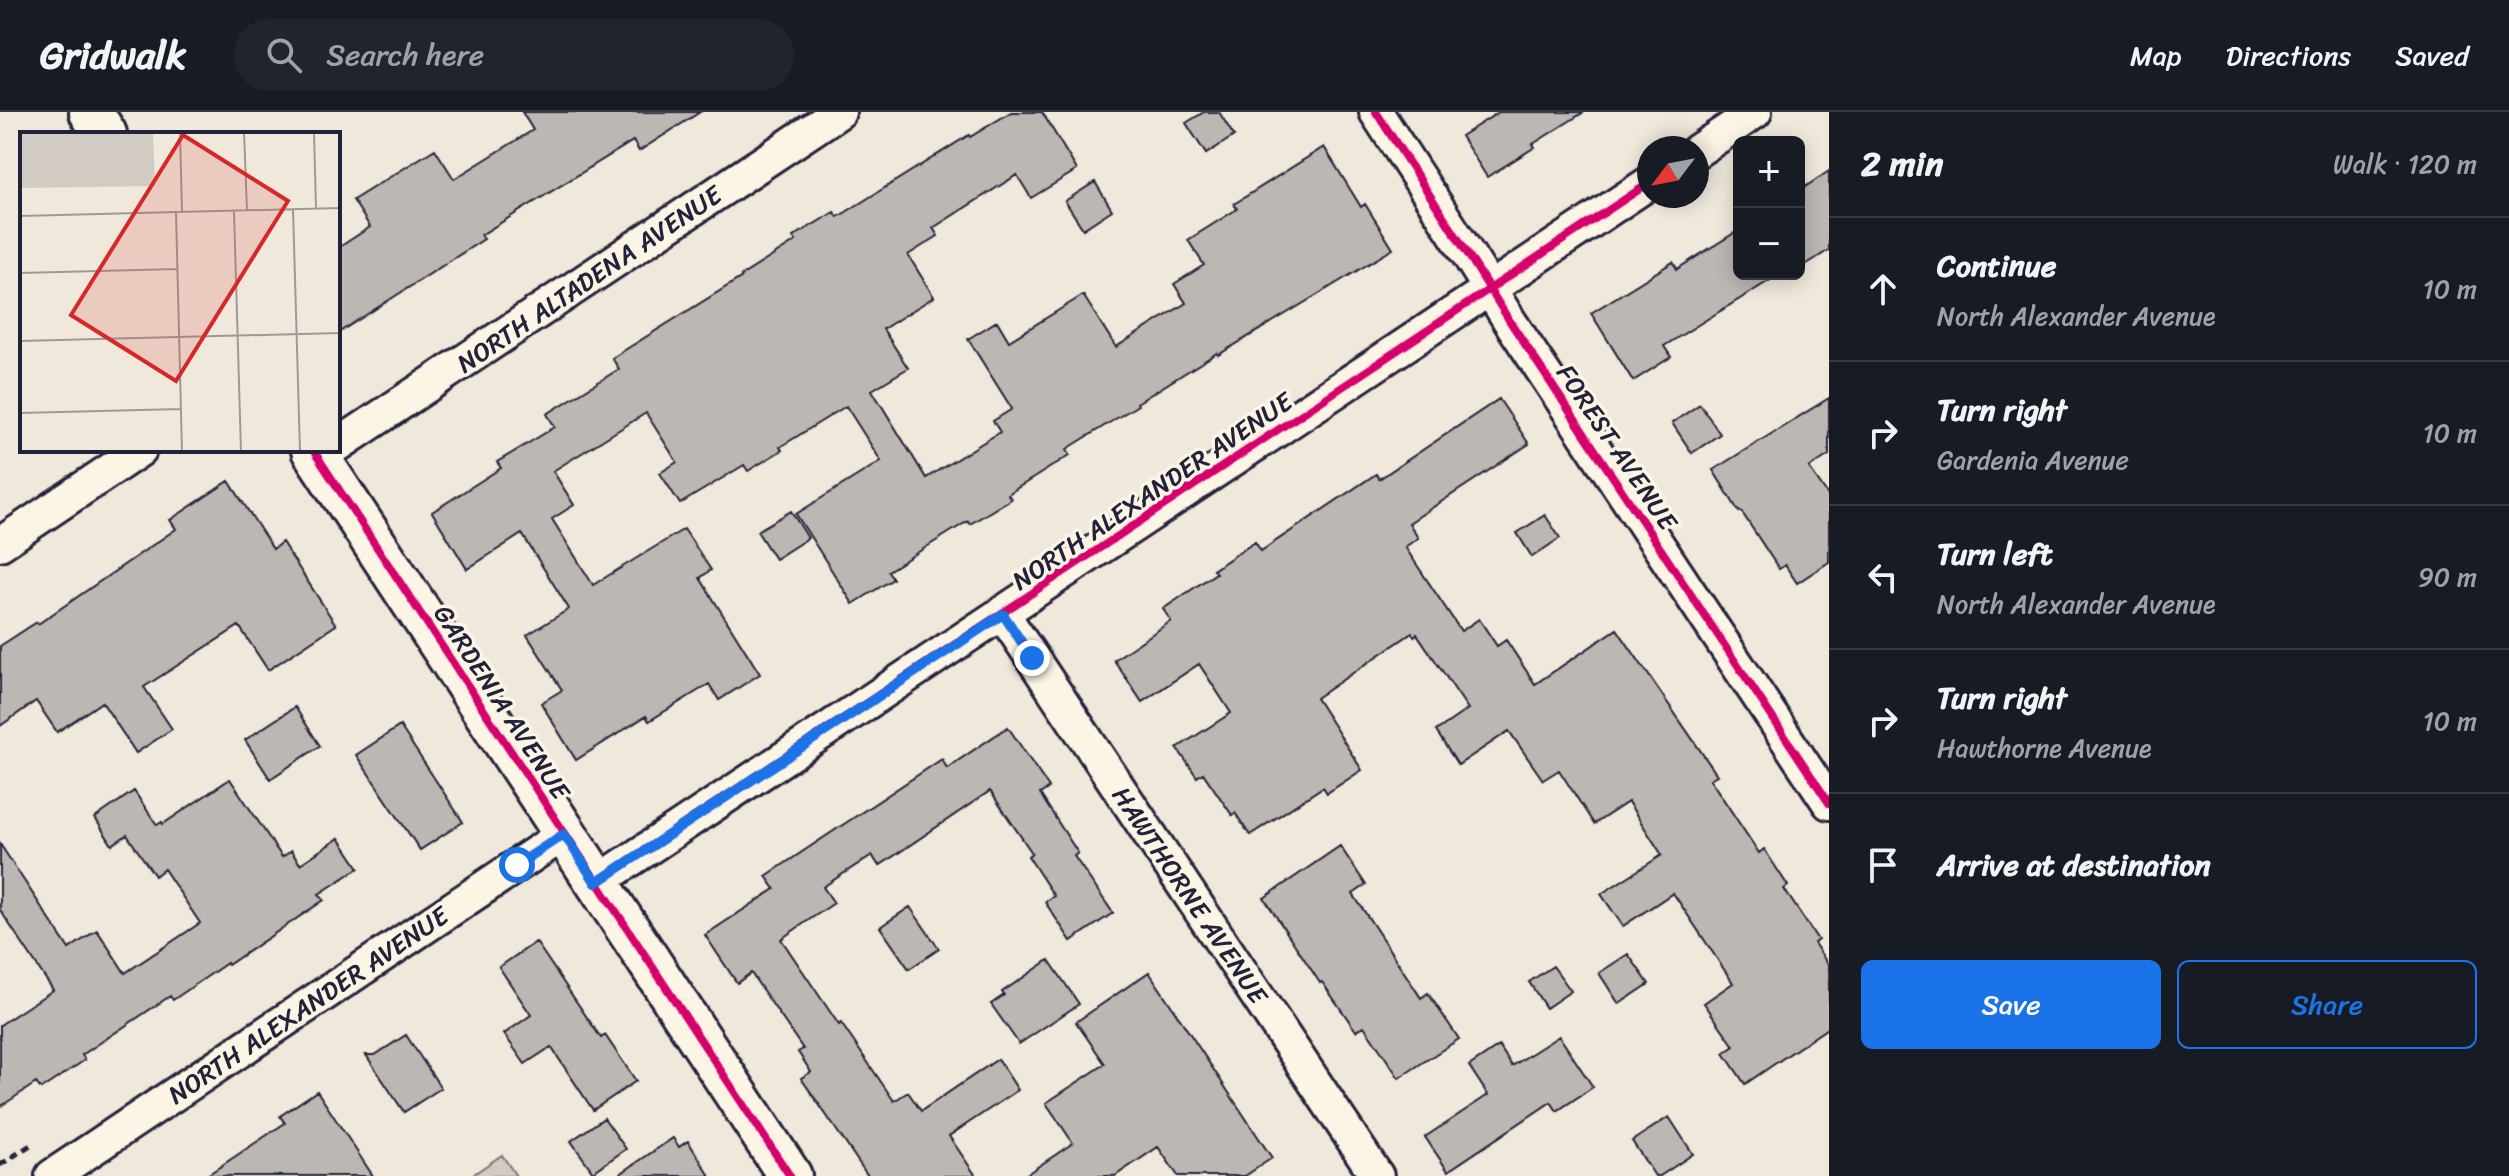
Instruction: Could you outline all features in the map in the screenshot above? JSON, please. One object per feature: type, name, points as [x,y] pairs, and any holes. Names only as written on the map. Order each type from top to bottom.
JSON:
[{"type":"street","points":[[91,112],[104,132]]},
{"type":"street","name":"NORTH ALTADENA AVENUE","points":[[340,441],[839,112]]},
{"type":"street","name":"FOREST AVENUE","points":[[1376,112],[1489,290],[1829,803]]},
{"type":"street","points":[[1709,143],[1755,112]]},
{"type":"street","name":"NORTH ALEXANDER AVENUE","points":[[596,883],[1637,191]]},
{"type":"street","points":[[0,544],[137,452]]},
{"type":"street","name":"GARDENIA AVENUE","points":[[326,452],[564,834],[790,1176]]},
{"type":"street","name":"HAWTHORNE AVENUE","points":[[1003,614],[1377,1176]]},
{"type":"street","name":"NORTH ALEXANDER AVENUE","points":[[52,1176],[564,834]]},
{"type":"shaded area","points":[[502,1155],[516,1176],[471,1176]]},
{"type":"building","points":[[522,112],[700,112],[639,151],[633,141],[481,235],[484,239],[340,332],[340,247],[370,227],[353,200],[435,149],[454,179],[533,130]]},
{"type":"building","points":[[1011,112],[1042,112],[1077,170],[1031,198],[1017,175],[933,228],[938,236],[908,255],[934,297],[883,329],[908,368],[872,390],[926,478],[1000,432],[993,421],[1012,409],[968,339],[997,321],[1009,341],[1083,295],[1116,347],[1186,303],[1174,284],[1204,265],[1188,240],[1237,209],[1234,204],[1324,147],[1361,207],[1365,204],[1393,249],[1217,353],[1067,449],[1070,455],[1008,494],[1011,499],[970,524],[968,521],[888,571],[893,579],[853,604],[796,514],[881,461],[846,406],[748,471],[744,465],[680,504],[660,473],[677,462],[646,413],[553,471],[574,505],[552,519],[593,585],[684,529],[711,570],[700,578],[760,674],[719,700],[709,684],[649,721],[646,716],[576,760],[541,703],[562,690],[527,635],[569,609],[522,534],[467,569],[432,512],[501,468],[497,462],[555,427],[547,414],[619,369],[612,358],[796,241],[793,237],[834,212],[838,217]]},
{"type":"building","points":[[1204,112],[1219,112],[1234,136],[1206,154],[1186,123]]},
{"type":"building","points":[[1499,112],[1584,112],[1487,177],[1461,136]]},
{"type":"building","points":[[1829,171],[1829,250],[1805,265],[1805,208],[1805,187]]},
{"type":"building","points":[[1095,182],[1112,210],[1083,229],[1065,201]]},
{"type":"building","points":[[1733,234],[1733,280],[1770,280],[1664,346],[1671,357],[1633,381],[1591,313],[1673,262],[1677,269]]},
{"type":"building","points":[[1829,398],[1829,455],[1809,468],[1829,497],[1829,562],[1797,583],[1785,565],[1779,569],[1713,470]]},
{"type":"building","points":[[1499,399],[1529,444],[1409,523],[1418,538],[1405,547],[1461,631],[1479,619],[1497,646],[1506,640],[1535,684],[1617,629],[1717,775],[1710,779],[1759,853],[1764,849],[1788,886],[1784,889],[1818,940],[1814,943],[1829,966],[1829,1027],[1745,1084],[1724,1053],[1734,1046],[1704,1003],[1733,983],[1673,893],[1623,926],[1601,894],[1662,855],[1628,802],[1594,824],[1559,770],[1543,780],[1509,731],[1458,765],[1436,731],[1468,709],[1417,634],[1414,636],[1412,633],[1316,698],[1362,770],[1327,793],[1323,787],[1250,835],[1203,773],[1197,777],[1177,748],[1231,713],[1199,664],[1142,702],[1114,660],[1171,621],[1163,609],[1216,573],[1213,570],[1255,542],[1261,551],[1376,474],[1379,479]]},
{"type":"building","points":[[1700,404],[1720,434],[1692,453],[1672,423]]},
{"type":"building","points":[[229,481],[273,549],[282,542],[336,625],[268,670],[239,626],[144,687],[172,729],[136,753],[102,702],[57,732],[36,701],[0,726],[0,646],[38,624],[176,529],[170,520]]},
{"type":"building","points":[[791,511],[808,538],[775,559],[757,531]]},
{"type":"building","points":[[1545,515],[1560,538],[1532,557],[1517,533]]},
{"type":"building","points":[[295,707],[320,746],[270,779],[245,740]]},
{"type":"building","points":[[400,726],[463,822],[420,850],[356,755]]},
{"type":"building","points":[[1008,727],[1049,788],[1040,794],[1078,853],[1074,856],[1113,913],[1071,941],[1045,902],[1054,896],[1028,856],[1032,853],[990,791],[879,866],[872,855],[823,887],[834,903],[781,939],[894,1101],[908,1092],[921,1111],[998,1059],[1018,1090],[949,1136],[976,1176],[868,1176],[801,1078],[811,1072],[798,1052],[803,1049],[751,973],[737,983],[705,935],[775,889],[766,876],[942,759],[947,768]]},
{"type":"building","points":[[230,779],[282,857],[291,851],[300,864],[339,838],[359,868],[319,894],[324,900],[228,965],[173,1000],[170,996],[82,1055],[85,1060],[41,1089],[36,1083],[0,1107],[0,1025],[53,990],[0,910],[0,844],[69,949],[97,930],[125,973],[200,923],[164,869],[155,876],[127,835],[112,845],[95,818],[134,791],[157,825],[163,824]]},
{"type":"building","points":[[1340,846],[1366,885],[1353,894],[1421,998],[1428,993],[1459,1039],[1399,1078],[1364,1026],[1356,1031],[1320,983],[1264,898]]},
{"type":"building","points":[[910,907],[939,949],[909,969],[880,927]]},
{"type":"building","points":[[536,942],[601,1038],[605,1035],[636,1081],[593,1110],[551,1047],[525,1064],[504,1034],[531,1015],[499,967]]},
{"type":"building","points":[[1628,954],[1649,984],[1619,1004],[1599,973]]},
{"type":"building","points":[[1049,960],[1079,1004],[1019,1044],[991,1004],[1004,995],[1002,992]]},
{"type":"building","points":[[1553,966],[1571,991],[1546,1008],[1529,982]]},
{"type":"building","points":[[1149,972],[1272,1158],[1245,1176],[1178,1176],[1158,1147],[1115,1176],[1024,1176],[1073,1143],[1046,1103],[1105,1064],[1076,1022]]},
{"type":"building","points":[[406,1035],[441,1088],[404,1112],[366,1055],[375,1055]]},
{"type":"building","points":[[1559,1036],[1593,1087],[1557,1111],[1551,1102],[1448,1171],[1425,1137],[1488,1095],[1469,1066],[1499,1046],[1512,1066]]},
{"type":"building","points":[[317,1091],[373,1176],[206,1176],[285,1123],[280,1116]]},
{"type":"building","points":[[1669,1117],[1693,1154],[1660,1176],[1655,1176],[1632,1141]]},
{"type":"building","points":[[604,1118],[626,1149],[593,1172],[571,1141]]},
{"type":"building","points":[[673,1138],[679,1147],[688,1141],[710,1176],[617,1176]]},
{"type":"cycle path","points":[[1376,112],[1509,320],[1829,803]]},
{"type":"cycle path","points":[[596,883],[1637,191]]},
{"type":"cycle path","points":[[314,452],[790,1176]]},
{"type":"route","points":[[517,865],[564,834],[596,883],[1003,614],[1032,658]]}]
